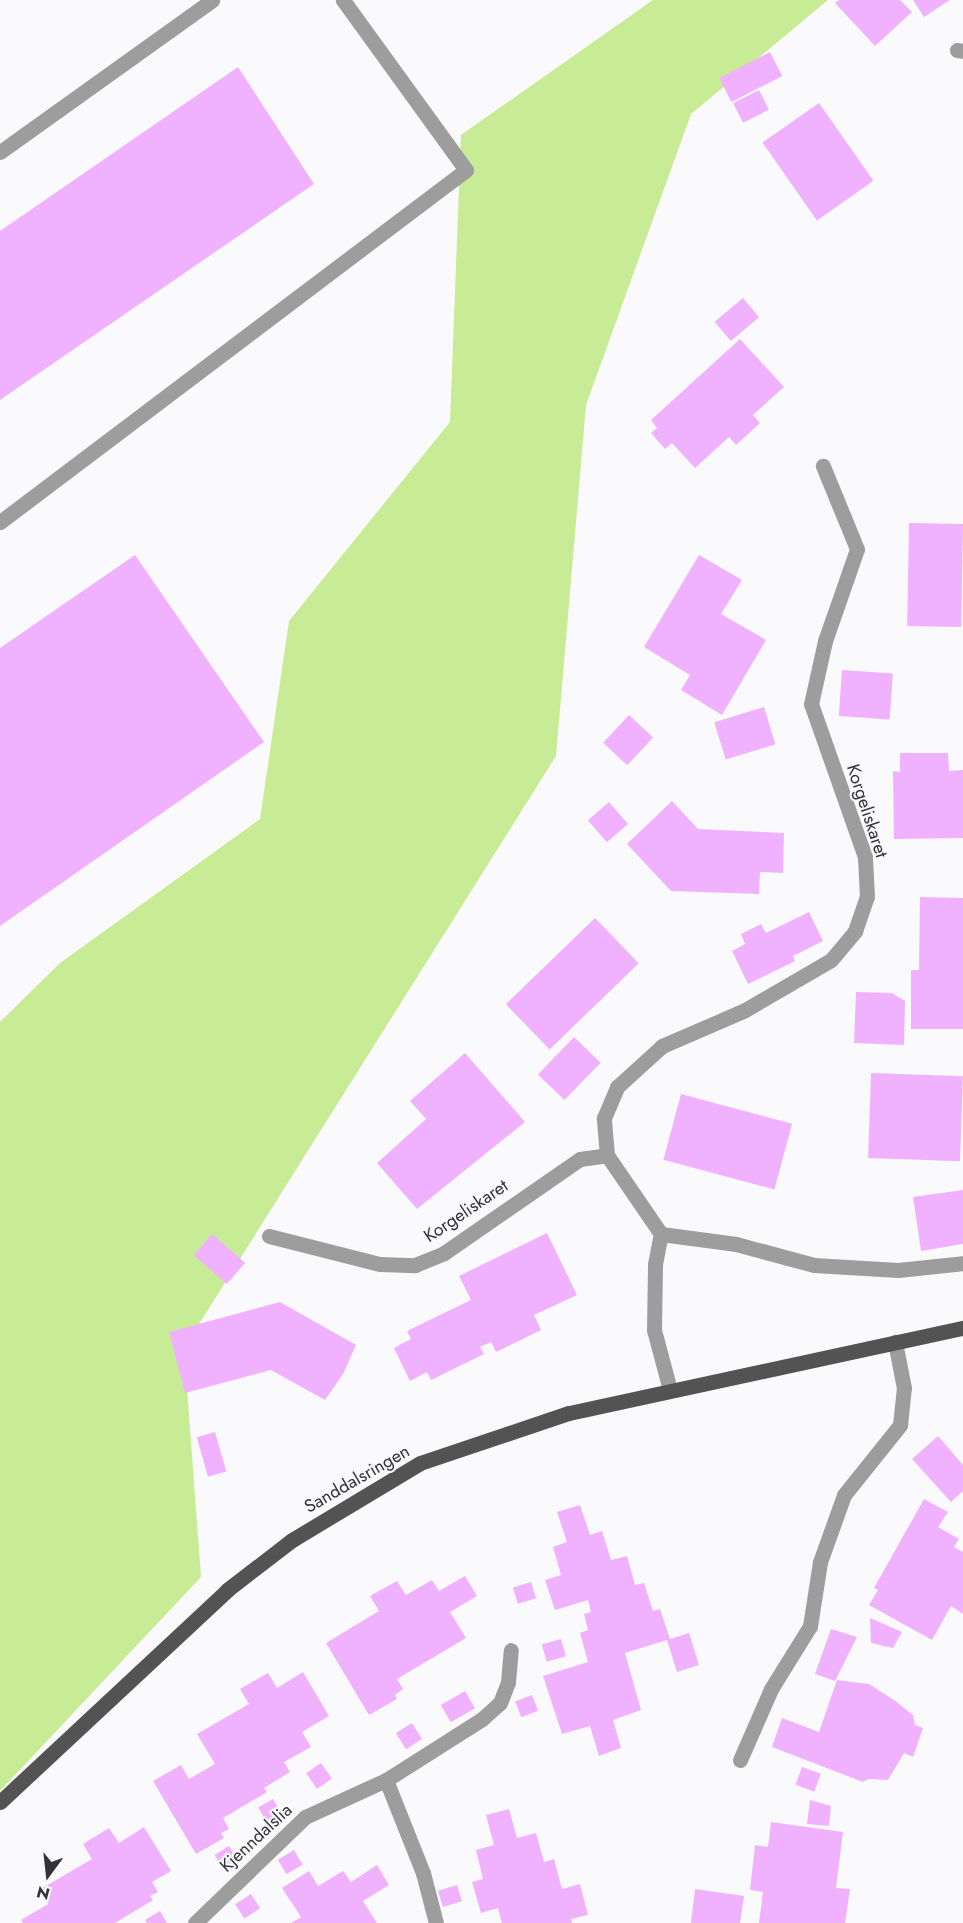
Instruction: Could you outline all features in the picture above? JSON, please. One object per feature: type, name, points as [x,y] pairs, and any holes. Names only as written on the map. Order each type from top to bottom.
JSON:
[{"type":"main road","name":"Sanddalsringen","points":[[0,1802],[227,1590],[292,1540],[420,1463],[569,1413],[963,1328]]},
{"type":"street","points":[[0,152],[212,0]]},
{"type":"street","points":[[0,522],[466,170],[343,0]]},
{"type":"street","name":"Korgeliskaret","points":[[661,1234],[607,1155],[604,1118],[617,1088],[662,1046],[745,1010],[831,960],[855,932],[867,897],[865,857],[811,704],[825,641],[857,549],[823,466]]},
{"type":"street","name":"Korgeliskaret","points":[[270,1236],[380,1264],[415,1265],[444,1253],[580,1159],[607,1155]]},
{"type":"street","points":[[670,1390],[654,1330],[655,1264],[661,1234],[736,1245],[814,1265],[898,1270],[963,1263]]},
{"type":"street","points":[[740,1760],[771,1689],[810,1626],[820,1562],[844,1495],[900,1425],[904,1388],[895,1342]]},
{"type":"street","name":"Kjenndalslia","points":[[195,1923],[305,1817],[386,1780],[482,1719],[500,1704],[508,1682],[511,1650]]},
{"type":"street","points":[[386,1780],[423,1873],[436,1923]]},
{"type":"green space","points":[[653,0],[828,0],[691,114],[586,405],[556,756],[184,1348],[201,1577],[0,1791],[0,1022],[60,963],[260,819],[289,621],[450,422],[461,135]]},
{"type":"building","points":[[839,0],[900,0],[912,12],[875,46],[835,3]]},
{"type":"building","points":[[913,0],[950,0],[924,17]]},
{"type":"building","points":[[770,52],[782,76],[731,102],[719,78]]},
{"type":"building","points":[[238,67],[314,184],[0,400],[0,231]]},
{"type":"building","points":[[759,90],[769,110],[743,123],[733,103]]},
{"type":"building","points":[[819,103],[873,181],[817,220],[762,143]]},
{"type":"building","points":[[743,298],[759,317],[731,341],[715,322]]},
{"type":"building","points":[[740,339],[784,387],[753,415],[760,423],[736,445],[729,437],[695,468],[672,443],[665,449],[651,433],[657,428],[651,420]]},
{"type":"building","points":[[909,523],[963,524],[961,627],[907,626]]},
{"type":"building","points":[[135,555],[264,742],[0,926],[0,648]]},
{"type":"building","points":[[699,555],[742,580],[721,614],[766,640],[722,715],[681,690],[690,675],[644,647]]},
{"type":"building","points":[[842,670],[893,674],[890,719],[839,716]]},
{"type":"building","points":[[764,707],[775,744],[726,759],[714,722]]},
{"type":"building","points":[[629,715],[653,738],[627,765],[603,743]]},
{"type":"building","points":[[900,753],[948,753],[949,771],[963,770],[963,838],[894,839],[893,771],[900,772]]},
{"type":"building","points":[[672,801],[698,829],[784,833],[783,873],[760,872],[759,894],[671,891],[627,844]]},
{"type":"building","points":[[609,802],[628,824],[607,842],[588,820]]},
{"type":"building","points":[[920,897],[963,898],[963,1029],[911,1029],[911,970],[919,970]]},
{"type":"building","points":[[809,912],[823,941],[793,956],[795,961],[748,984],[732,951],[745,944],[741,934],[761,924],[766,933]]},
{"type":"building","points":[[595,918],[639,963],[550,1049],[506,1004]]},
{"type":"building","points":[[856,992],[892,993],[905,1001],[904,1045],[854,1043]]},
{"type":"building","points":[[574,1037],[601,1063],[564,1100],[538,1074]]},
{"type":"building","points":[[465,1053],[525,1122],[417,1209],[377,1163],[426,1119],[410,1101]]},
{"type":"building","points":[[871,1073],[963,1076],[960,1161],[868,1158]]},
{"type":"building","points":[[681,1094],[792,1124],[774,1189],[663,1160]]},
{"type":"building","points":[[963,1190],[963,1244],[921,1251],[913,1197]]},
{"type":"building","points":[[547,1233],[577,1295],[534,1315],[541,1330],[496,1352],[491,1342],[480,1347],[484,1354],[431,1380],[427,1372],[410,1381],[394,1348],[411,1339],[407,1331],[471,1300],[459,1276]]},
{"type":"building","points":[[212,1234],[245,1263],[227,1284],[194,1255]]},
{"type":"building","points":[[280,1302],[356,1345],[343,1374],[325,1400],[271,1370],[185,1393],[169,1332]]},
{"type":"building","points":[[215,1432],[226,1471],[208,1477],[197,1437]]},
{"type":"building","points":[[938,1436],[963,1465],[963,1491],[951,1502],[912,1459]]},
{"type":"building","points":[[924,1499],[948,1512],[938,1527],[959,1539],[954,1547],[963,1552],[963,1614],[951,1606],[932,1640],[869,1605],[878,1590],[874,1588]]},
{"type":"building","points":[[580,1505],[590,1535],[602,1531],[611,1560],[627,1556],[635,1585],[644,1583],[653,1611],[660,1609],[670,1639],[689,1633],[699,1665],[677,1672],[667,1640],[625,1653],[641,1710],[613,1720],[621,1748],[599,1756],[590,1726],[562,1734],[543,1676],[588,1662],[580,1633],[588,1630],[584,1614],[591,1612],[588,1600],[555,1610],[545,1580],[561,1575],[553,1547],[567,1542],[557,1512]]},
{"type":"building","points":[[465,1576],[477,1596],[450,1612],[466,1638],[397,1679],[403,1689],[395,1695],[397,1699],[369,1715],[326,1643],[379,1611],[370,1596],[397,1581],[406,1595],[432,1580],[439,1591]]},
{"type":"building","points":[[531,1582],[536,1598],[518,1604],[513,1588]]},
{"type":"building","points":[[870,1618],[902,1632],[893,1648],[871,1643]]},
{"type":"building","points":[[831,1629],[857,1637],[835,1681],[815,1674]]},
{"type":"building","points":[[561,1639],[566,1656],[547,1662],[542,1645]]},
{"type":"building","points":[[303,1672],[329,1716],[302,1732],[311,1747],[284,1762],[290,1772],[264,1788],[267,1792],[223,1818],[229,1829],[221,1833],[224,1838],[196,1854],[153,1781],[181,1765],[189,1779],[215,1764],[197,1734],[249,1704],[240,1689],[268,1673],[277,1688]]},
{"type":"building","points":[[837,1680],[869,1684],[913,1715],[915,1725],[923,1728],[913,1757],[904,1753],[888,1780],[869,1779],[863,1782],[772,1747],[782,1718],[819,1732]]},
{"type":"building","points":[[465,1691],[475,1708],[451,1722],[441,1705]]},
{"type":"building","points":[[532,1695],[538,1711],[521,1717],[515,1701]]},
{"type":"building","points":[[412,1723],[422,1739],[406,1749],[396,1733]]},
{"type":"building","points":[[321,1763],[332,1779],[317,1789],[306,1773]]},
{"type":"building","points":[[802,1767],[821,1774],[814,1792],[796,1785]]},
{"type":"building","points":[[273,1799],[283,1816],[268,1825],[258,1808]]},
{"type":"building","points":[[810,1800],[831,1806],[829,1826],[807,1824]]},
{"type":"building","points":[[509,1809],[517,1838],[536,1833],[544,1862],[554,1859],[562,1889],[580,1884],[588,1915],[571,1919],[572,1923],[502,1923],[498,1908],[481,1913],[472,1882],[483,1879],[476,1850],[494,1845],[486,1815]]},
{"type":"building","points":[[771,1822],[843,1832],[836,1888],[850,1889],[845,1923],[759,1923],[763,1892],[750,1890],[755,1845],[768,1847]]},
{"type":"building","points":[[144,1827],[171,1871],[152,1882],[158,1892],[150,1896],[153,1900],[115,1923],[23,1923],[21,1920],[48,1904],[39,1890],[92,1859],[83,1844],[109,1828],[119,1843]]},
{"type":"building","points":[[229,1846],[239,1862],[225,1871],[215,1855]]},
{"type":"building","points":[[294,1850],[303,1865],[286,1874],[278,1860]]},
{"type":"building","points":[[377,1865],[389,1885],[363,1901],[377,1923],[291,1923],[301,1917],[282,1888],[309,1871],[318,1886],[343,1871],[351,1882]]},
{"type":"building","points":[[457,1885],[462,1901],[443,1907],[438,1891]]},
{"type":"building","points":[[695,1889],[744,1896],[740,1923],[691,1923]]},
{"type":"building","points":[[251,1894],[260,1908],[244,1919],[235,1904]]},
{"type":"building","points":[[160,1911],[167,1923],[147,1923],[145,1920]]}]
